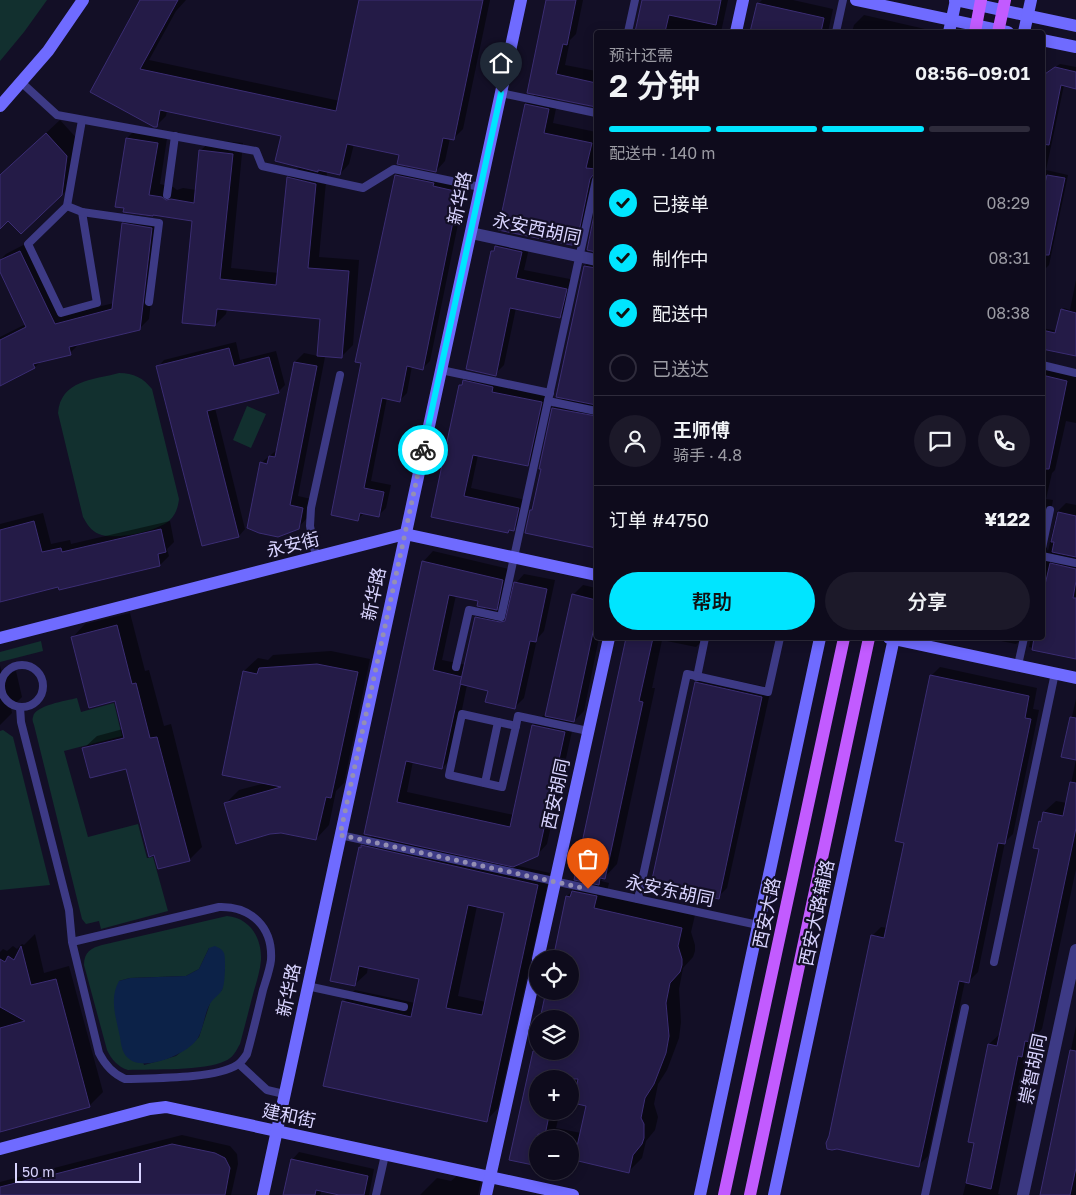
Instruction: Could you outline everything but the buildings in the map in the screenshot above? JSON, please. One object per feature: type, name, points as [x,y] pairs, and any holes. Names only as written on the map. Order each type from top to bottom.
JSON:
[{"type":"main road","points":[[975,29],[981,3]]},
{"type":"main road","points":[[1001,30],[1004,5]]},
{"type":"main road","name":"西安大路","points":[[724,1195],[844,640]]},
{"type":"main road","points":[[750,1195],[868,640]]},
{"type":"street","points":[[0,106],[48,51],[83,0]]},
{"type":"street","name":"新华路","points":[[263,1195],[521,0]]},
{"type":"street","points":[[736,30],[743,0]]},
{"type":"street","points":[[856,0],[950,26],[975,29]]},
{"type":"street","points":[[950,26],[956,0],[1004,5],[1028,16],[1076,26]]},
{"type":"street","points":[[1024,30],[1031,0]]},
{"type":"street","points":[[1045,41],[1076,47]]},
{"type":"street","name":"永安西胡同","points":[[470,233],[594,260]]},
{"type":"street","name":"永安街","points":[[0,638],[405,534],[594,575]]},
{"type":"street","name":"西安胡同","points":[[540,950],[609,640]]},
{"type":"street","points":[[700,1195],[820,640]]},
{"type":"street","name":"西安大路辅路","points":[[774,1195],[892,640]]},
{"type":"street","points":[[901,640],[1076,678]]},
{"type":"street","name":"崇智胡同","points":[[1023,1195],[1072,991],[1076,950]]},
{"type":"street","name":"西安胡同","points":[[486,1195],[529,1000]]},
{"type":"street","name":"建和街","points":[[0,1149],[158,1107],[166,1107],[573,1195]]},
{"type":"lane","points":[[628,30],[635,0]]},
{"type":"lane","points":[[836,30],[843,0]]},
{"type":"lane","points":[[22,83],[57,116],[256,151],[262,166],[363,188],[394,169],[480,187]]},
{"type":"lane","points":[[501,93],[594,113]]},
{"type":"lane","points":[[82,120],[68,206],[28,244],[61,313],[97,303],[82,212]]},
{"type":"lane","points":[[167,194],[175,136]]},
{"type":"lane","points":[[456,667],[469,610],[501,616],[594,190]]},
{"type":"lane","points":[[68,206],[82,212],[159,223],[149,302]]},
{"type":"lane","points":[[1045,367],[1076,373]]},
{"type":"lane","points":[[441,370],[594,410]]},
{"type":"lane","points":[[316,557],[310,526],[311,508],[340,375]]},
{"type":"lane","points":[[1045,534],[1050,510]]},
{"type":"lane","points":[[1045,557],[1076,563]]},
{"type":"lane","points":[[697,677],[706,640]]},
{"type":"lane","points":[[638,900],[687,674],[768,692],[780,640]]},
{"type":"lane","points":[[1018,665],[1024,640]]},
{"type":"lane","points":[[22,665],[39,674],[42,689],[40,696],[35,702],[28,706],[20,707],[12,705],[7,701],[1,688],[1,681],[4,675],[15,666],[22,665]]},
{"type":"lane","points":[[994,962],[1055,673]]},
{"type":"lane","points":[[20,707],[21,722],[69,910],[72,942],[103,1062],[117,1075],[125,1079],[214,1074],[229,1070],[239,1064],[247,1054],[271,960],[270,942],[263,927],[254,916],[229,906],[219,906],[72,942]]},
{"type":"lane","points":[[516,726],[462,714],[449,775],[502,787],[516,726],[518,716],[588,731]]},
{"type":"lane","points":[[485,783],[498,722]]},
{"type":"lane","name":"永安东胡同","points":[[340,835],[758,925]]},
{"type":"lane","points":[[307,986],[404,1007]]},
{"type":"lane","points":[[925,1195],[965,1008]]},
{"type":"lane","points":[[239,1064],[267,1090],[284,1094]]},
{"type":"lane","points":[[376,1195],[384,1155]]},
{"type":"green space","points":[[0,0],[47,0],[0,61]]},
{"type":"green space","points":[[119,373],[138,377],[152,389],[179,499],[174,515],[164,524],[136,534],[106,536],[94,531],[83,517],[58,413],[60,402],[72,388],[89,380]]},
{"type":"green space","points":[[247,406],[266,414],[251,448],[233,440]]},
{"type":"green space","points":[[41,641],[43,651],[0,662],[0,652]]},
{"type":"green space","points":[[77,698],[81,712],[114,703],[122,736],[64,751],[88,837],[138,824],[147,858],[153,857],[168,911],[101,929],[99,921],[86,924],[82,919],[33,720],[35,713],[39,709]]},
{"type":"green space","points":[[3,730],[13,737],[50,885],[0,890],[0,731]]},
{"type":"green space","points":[[227,916],[248,925],[257,937],[261,960],[259,975],[240,1044],[236,1052],[228,1060],[192,1068],[128,1070],[118,1065],[107,1050],[84,965],[85,957],[89,951],[102,945]],"holes":[[[209,948],[225,964],[222,990],[211,1000],[199,1037],[176,1056],[144,1065],[119,981],[130,978],[186,976],[199,969]]]},
{"type":"water","points":[[215,946],[225,956],[224,983],[222,990],[213,1000],[206,1013],[201,1031],[194,1043],[180,1053],[162,1061],[143,1063],[135,1062],[128,1058],[122,1048],[114,1008],[114,994],[119,981],[130,978],[186,976],[199,969],[209,948]]},
{"type":"way so far","points":[[423,450],[340,835],[588,889]]},
{"type":"route","points":[[423,450],[501,93]]}]
